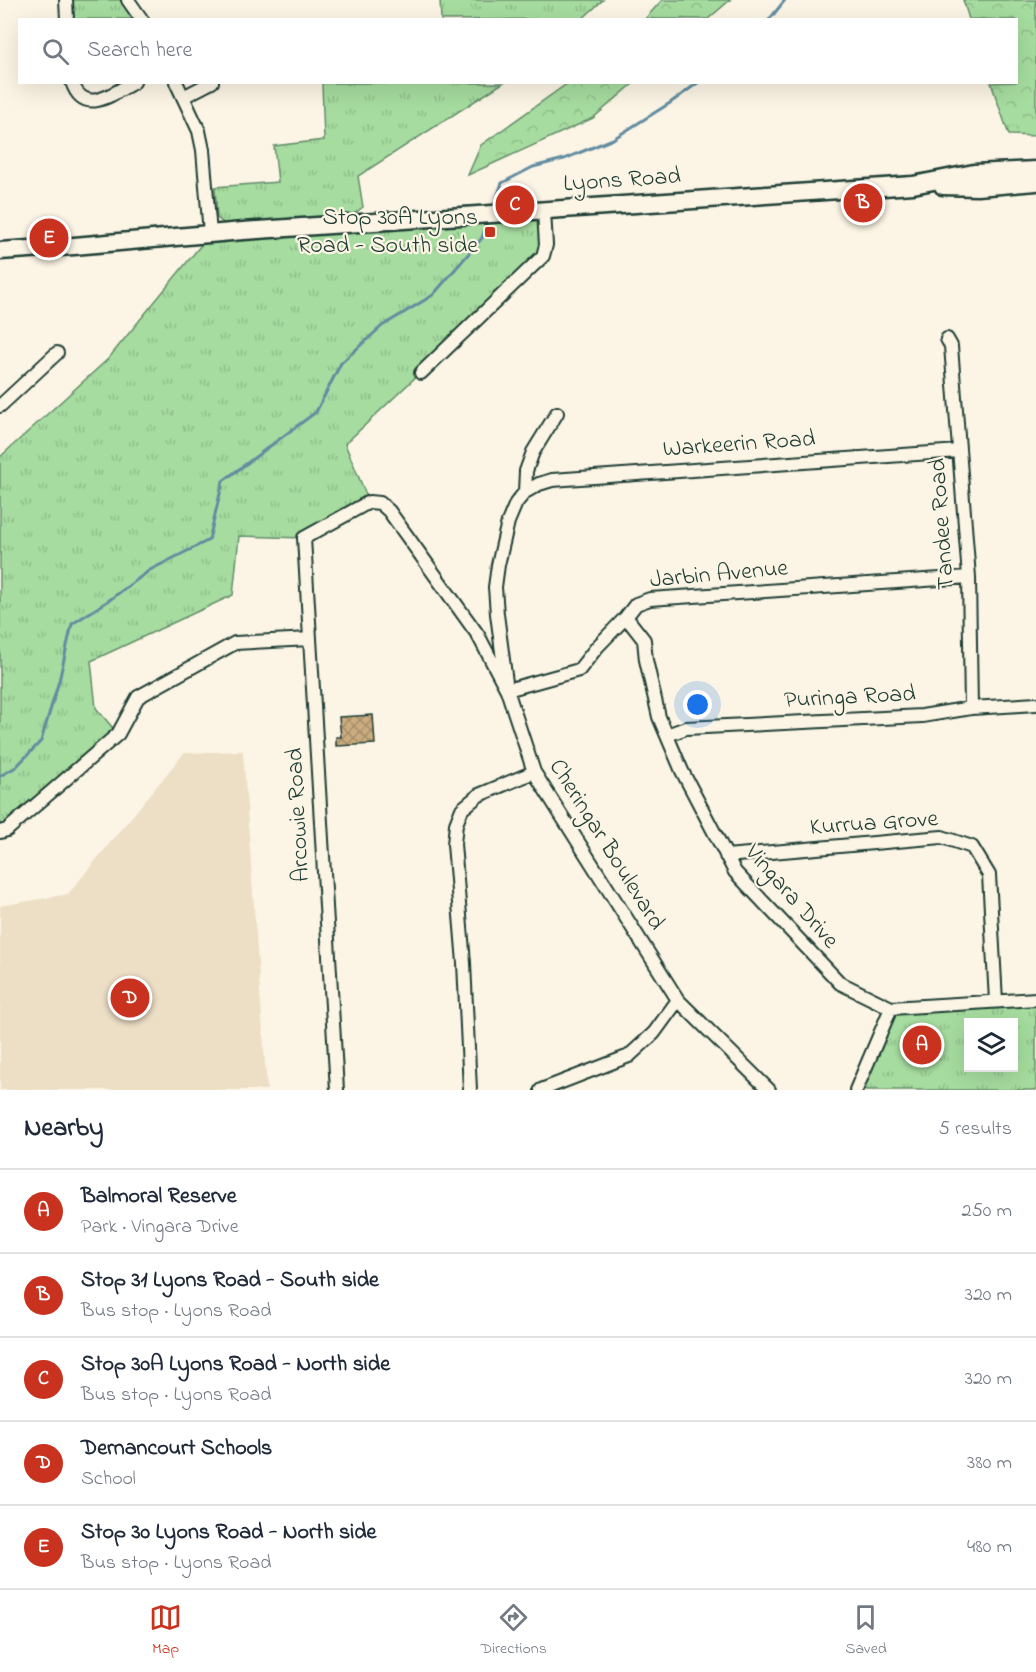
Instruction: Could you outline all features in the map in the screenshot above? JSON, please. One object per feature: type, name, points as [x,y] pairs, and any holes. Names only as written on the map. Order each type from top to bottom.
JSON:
[{"type":"street","points":[[66,0],[67,18]]},
{"type":"street","points":[[128,0],[141,18]]},
{"type":"street","points":[[73,84],[76,93],[84,100],[97,101],[130,84]]},
{"type":"street","points":[[177,84],[199,131],[203,150],[210,234]]},
{"type":"street","points":[[183,97],[208,84]]},
{"type":"street","name":"Lyons Road","points":[[0,251],[924,184],[974,173],[1036,170]]},
{"type":"street","name":"Lyons Road","points":[[924,184],[977,187],[1036,182]]},
{"type":"street","points":[[421,373],[543,256],[546,245],[544,211]]},
{"type":"street","name":"Tandee Road","points":[[947,339],[951,346],[969,577],[971,708]]},
{"type":"street","points":[[0,406],[57,353]]},
{"type":"street","name":"Cheringar Boulevard","points":[[558,413],[533,452],[526,471],[525,492],[516,503],[508,522],[498,565],[495,587],[507,690],[534,772],[678,1000],[769,1090]]},
{"type":"street","name":"Warkeerin Road","points":[[525,492],[538,484],[552,480],[959,451]]},
{"type":"street","name":"Arcowie Road","points":[[337,1090],[304,538],[369,502],[380,503],[478,636],[507,690]]},
{"type":"street","name":"Jarbin Avenue","points":[[507,690],[579,670],[636,604],[650,599],[969,577]]},
{"type":"street","name":"Vingara Drive","points":[[626,617],[644,640],[646,660],[659,717],[682,771],[735,872],[840,983],[891,1008],[1036,999]]},
{"type":"street","points":[[0,832],[7,830],[118,734],[138,697],[235,643],[310,639]]},
{"type":"street","name":"Puringa Road","points":[[667,735],[686,728],[922,716],[971,708],[1036,704]]},
{"type":"street","points":[[470,1090],[464,963],[454,844],[456,824],[462,809],[479,795],[534,772]]},
{"type":"street","name":"Kurrua Grove","points":[[726,856],[942,837],[972,847],[989,875],[996,1001]]},
{"type":"street","points":[[541,1090],[629,1056],[654,1033],[678,1000]]},
{"type":"street","points":[[856,1090],[891,1008]]},
{"type":"shaded area","points":[[243,751],[267,1090],[0,1090],[0,906],[68,894],[184,753]]},
{"type":"green space","points":[[72,0],[122,0],[135,18],[74,18]]},
{"type":"green space","points":[[440,0],[603,0],[583,18],[441,18]]},
{"type":"green space","points":[[662,0],[730,0],[709,18],[646,18]]},
{"type":"green space","points":[[963,0],[1036,0],[1036,136],[1009,135],[991,84],[1018,84],[1018,18],[969,18]]},
{"type":"green space","points":[[322,84],[501,84],[358,176],[363,207],[346,220],[230,228],[217,218],[215,187],[278,182],[274,146],[324,140]]},
{"type":"green space","points":[[567,84],[633,84],[593,118],[468,175],[481,145]]},
{"type":"green space","points":[[544,211],[545,238],[531,268],[345,444],[369,502],[304,538],[239,536],[233,595],[91,661],[96,708],[118,734],[0,832],[0,457],[108,359],[210,234]]},
{"type":"green space","points":[[1036,999],[1036,1090],[856,1090],[891,1008]]},
{"type":"building","points":[[373,715],[375,744],[336,746],[336,737],[341,737],[339,717]]},
{"type":"waterway","points":[[771,18],[785,0]]},
{"type":"waterway","points":[[493,208],[502,183],[533,167],[564,159],[613,139],[696,84]]},
{"type":"waterway","points":[[0,776],[16,767],[41,741],[59,681],[72,624],[150,570],[209,540],[223,481],[316,412],[341,363],[382,326],[433,295],[482,238],[488,221]]},
{"type":"place","name":"Stop 31 Lyons Road - South side","points":[[863,203]]},
{"type":"place","name":"Stop 30A Lyons Road - North side","points":[[515,205]]},
{"type":"place","name":"Stop 30A Lyons Road - South side","points":[[490,232]]},
{"type":"place","name":"Stop 30 Lyons Road - North side","points":[[49,238]]},
{"type":"place","name":"Dernancourt Schools","points":[[130,998]]},
{"type":"place","name":"Balmoral Reserve","points":[[922,1045]]}]
